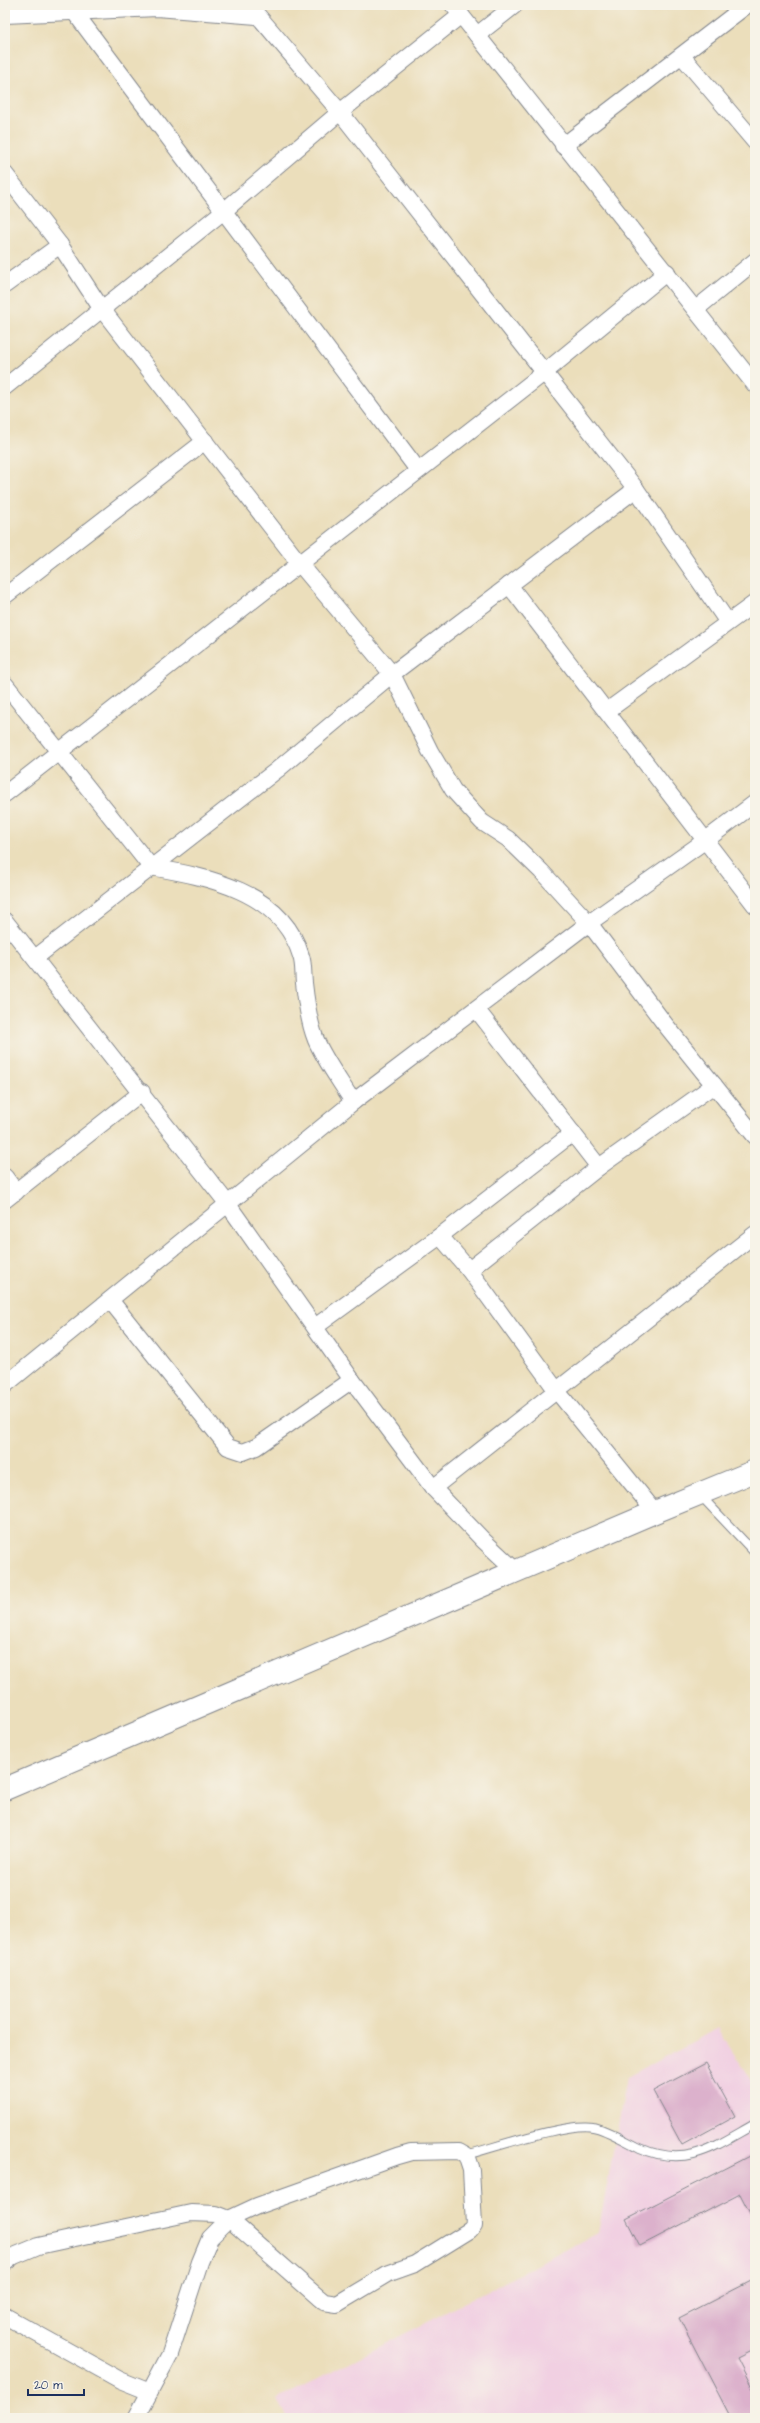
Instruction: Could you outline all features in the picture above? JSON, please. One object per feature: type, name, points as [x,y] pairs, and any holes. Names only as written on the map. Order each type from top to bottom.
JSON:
[{"type":"main road","points":[[5,1789],[655,1512],[755,1471]]},
{"type":"street","points":[[477,35],[515,5]]},
{"type":"street","points":[[563,146],[682,56],[746,5]]},
{"type":"street","points":[[71,8],[225,210],[418,470]]},
{"type":"street","points":[[5,15],[71,8],[253,10],[340,112],[636,489],[727,621]]},
{"type":"street","points":[[5,387],[101,308],[225,210],[457,10],[563,146],[667,272],[755,385]]},
{"type":"street","points":[[682,56],[755,142]]},
{"type":"street","points":[[5,174],[60,244],[101,308],[300,564],[392,674],[430,751],[453,790],[482,822],[508,840],[541,871],[589,923],[755,1136]]},
{"type":"street","points":[[5,285],[60,244]]},
{"type":"street","points":[[696,309],[755,261]]},
{"type":"street","points":[[5,794],[175,658],[300,564],[418,470],[545,372],[667,272]]},
{"type":"street","points":[[5,596],[205,441]]},
{"type":"street","points":[[35,958],[277,770],[392,674],[636,489]]},
{"type":"street","points":[[509,585],[755,905]]},
{"type":"street","points":[[607,711],[727,621],[755,603]]},
{"type":"street","points":[[5,684],[58,753],[151,867],[206,877],[234,887],[263,904],[280,919],[293,938],[301,956],[305,994],[316,1039],[353,1102]]},
{"type":"street","points":[[5,1385],[353,1102],[477,1010],[589,923],[706,840],[755,803]]},
{"type":"street","points":[[5,920],[142,1092],[227,1203],[352,1380],[433,1488],[484,1541],[517,1572]]},
{"type":"street","points":[[477,1010],[599,1166]]},
{"type":"street","points":[[469,1270],[599,1166],[714,1084]]},
{"type":"street","points":[[5,1177],[10,1196],[142,1092]]},
{"type":"street","points":[[315,1327],[440,1236],[573,1133]]},
{"type":"street","points":[[433,1488],[755,1234]]},
{"type":"street","points":[[440,1236],[469,1270],[557,1391],[655,1512]]},
{"type":"street","points":[[110,1300],[228,1447],[243,1452],[256,1447],[352,1380]]},
{"type":"street","points":[[5,2263],[14,2256],[38,2246],[162,2218],[191,2213],[216,2214],[229,2219],[324,2302],[337,2304],[387,2274],[415,2264],[470,2230],[474,2225],[471,2170],[466,2155],[459,2151],[411,2152],[304,2189],[229,2219],[210,2238],[200,2262],[170,2354],[136,2418]]},
{"type":"street","points":[[5,2316],[120,2380],[150,2392]]},
{"type":"lane","points":[[699,1494],[755,1553]]},
{"type":"lane","points":[[466,2155],[561,2130],[593,2127],[660,2156],[690,2156],[704,2152],[755,2124]]},
{"type":"shaded area","points":[[718,2028],[752,2082],[755,2081],[755,2418],[287,2418],[277,2400],[598,2233],[627,2077]]},
{"type":"building","points":[[706,2063],[735,2116],[682,2145],[653,2091]]},
{"type":"building","points":[[755,2153],[755,2223],[740,2194],[640,2246],[626,2219]]},
{"type":"building","points":[[755,2279],[755,2349],[737,2358],[755,2393],[755,2418],[731,2418],[679,2318]]}]
